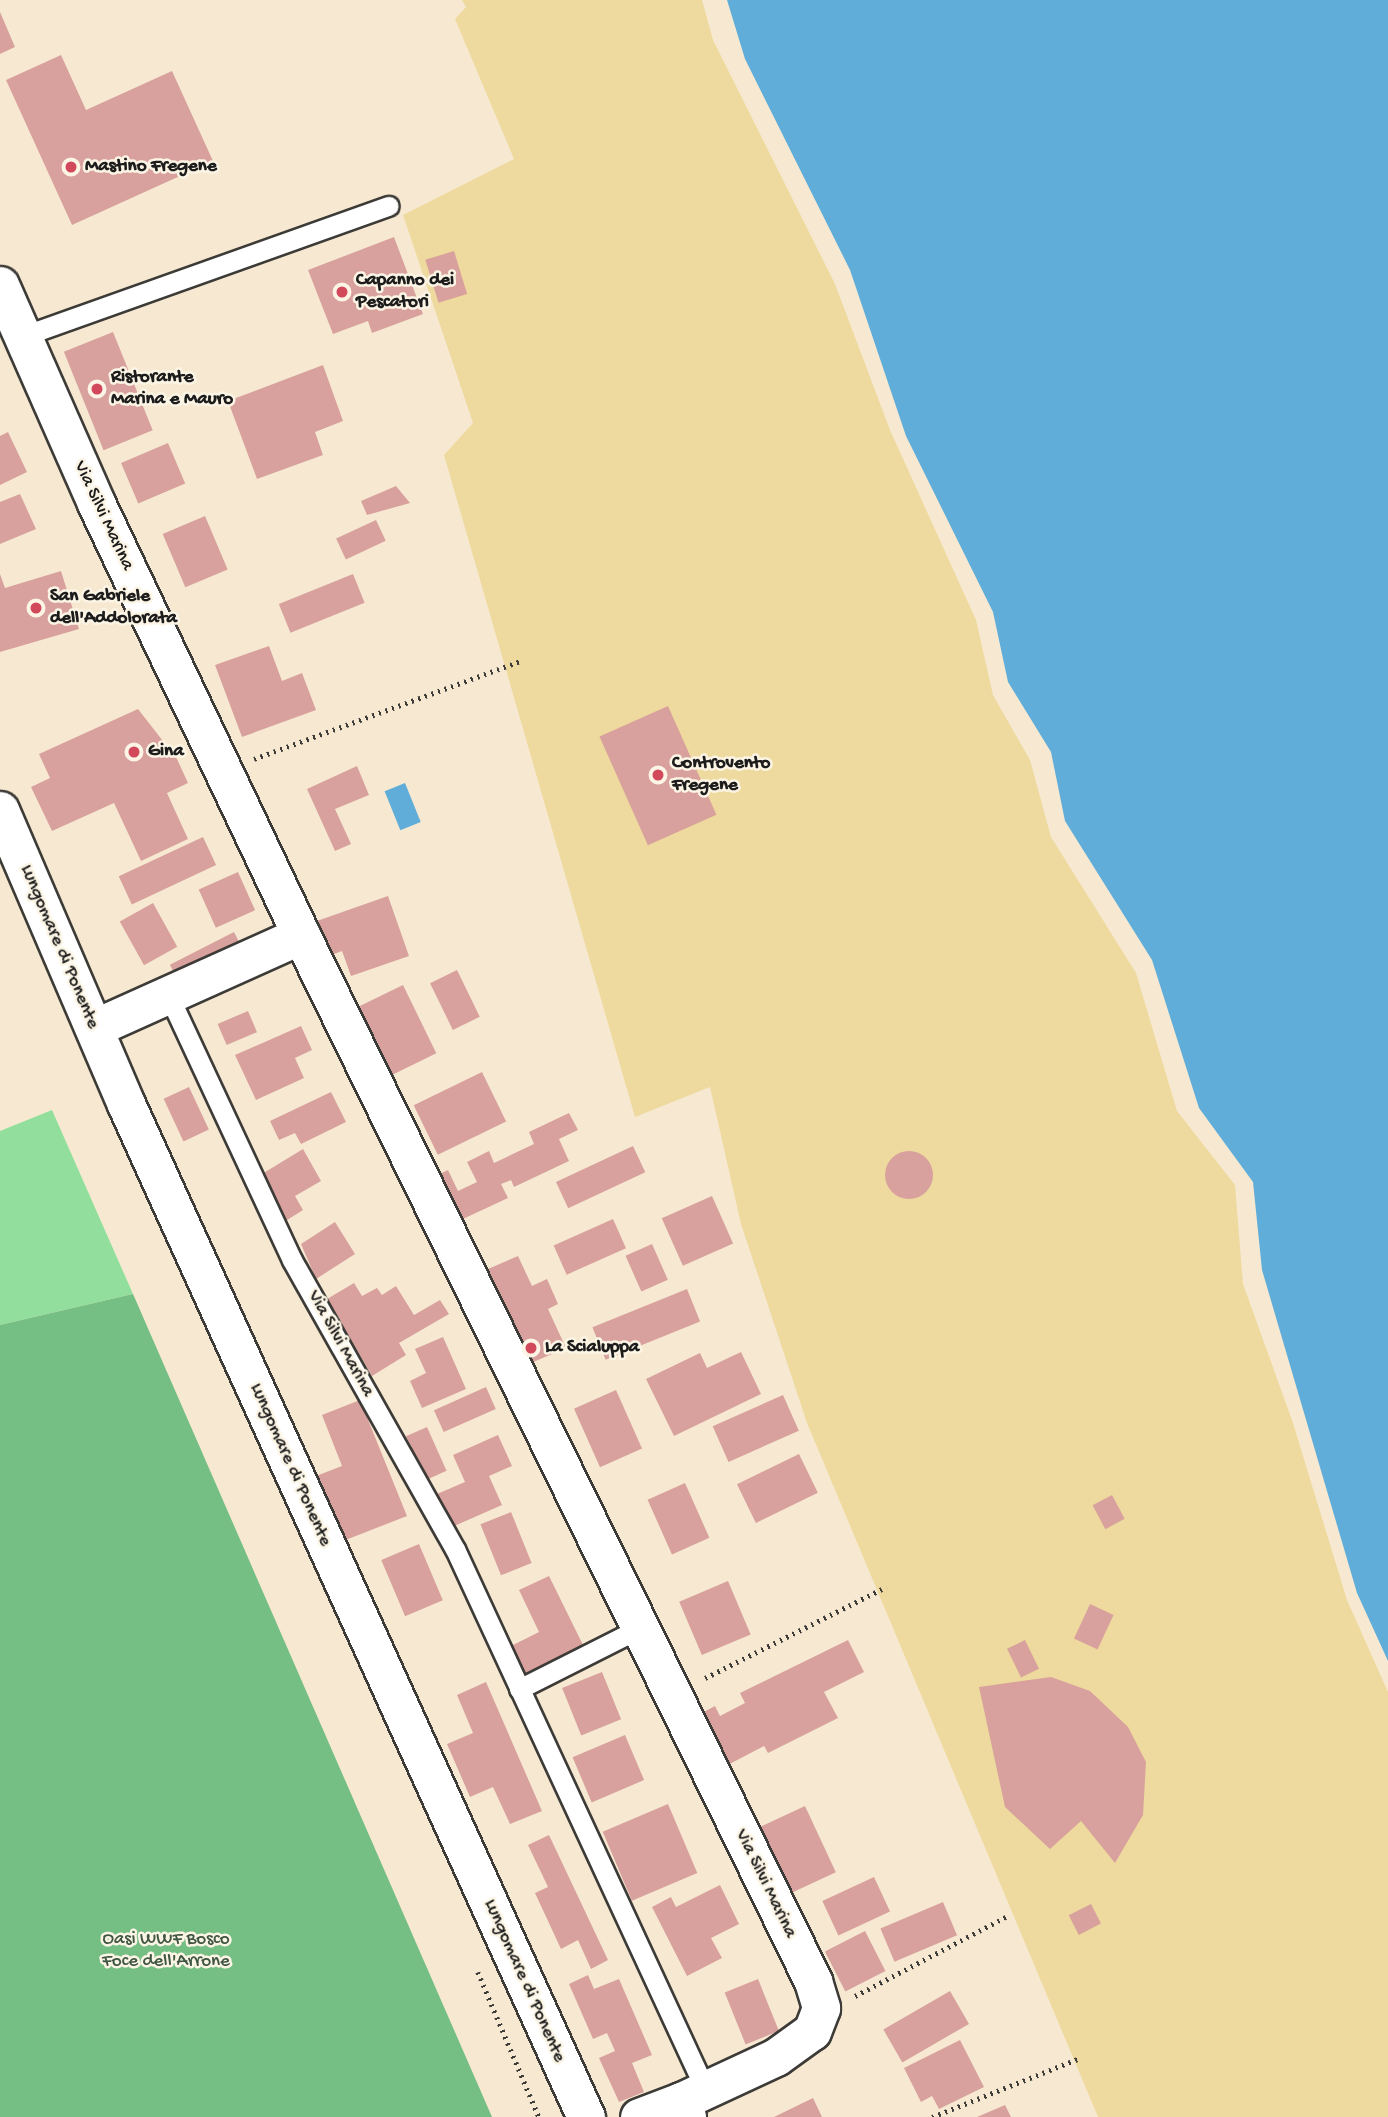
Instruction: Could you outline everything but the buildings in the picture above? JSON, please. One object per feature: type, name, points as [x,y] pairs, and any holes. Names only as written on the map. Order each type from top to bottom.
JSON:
[{"type":"street","name":"Via Silvi Marina","points":[[0,285],[301,935],[813,1982],[820,2015]]},
{"type":"street","name":"Lungomare di Ponente","points":[[0,810],[94,1028],[586,2117]]},
{"type":"street","points":[[94,1028],[301,935]]},
{"type":"street","points":[[639,2117],[691,2103],[799,2042],[817,2024],[820,2015]]},
{"type":"lane","points":[[23,336],[389,206]]},
{"type":"lane","name":"Via Silvi Marina","points":[[169,995],[292,1259],[455,1549],[519,1689],[691,2103]]},
{"type":"lane","points":[[519,1689],[640,1628]]},
{"type":"path","points":[[223,770],[520,661]]},
{"type":"path","points":[[673,1695],[886,1587]]},
{"type":"path","points":[[820,2015],[1009,1915]]},
{"type":"path","points":[[932,2117],[1080,2058]]},
{"type":"green space","points":[[52,1110],[133,1294],[0,1325],[0,1131]]},
{"type":"green space","name":"Oasi WWF Bosco Foce dell'Arrone","points":[[133,1294],[492,2117],[0,2117],[0,1325]]},
{"type":"sand","points":[[462,0],[702,0],[713,40],[835,284],[890,430],[976,620],[993,695],[1030,760],[1051,837],[1136,973],[1177,1111],[1235,1185],[1243,1284],[1293,1423],[1347,1600],[1388,1692],[1388,2117],[1098,2117],[807,1423],[741,1224],[710,1087],[635,1117],[444,455],[473,423],[403,215],[514,159],[455,19],[466,7]]},
{"type":"water","points":[[727,0],[1388,0],[1388,1661],[1357,1593],[1262,1270],[1253,1182],[1199,1108],[1152,960],[1065,821],[1051,752],[1008,682],[993,612],[906,436],[850,270],[745,59]]},
{"type":"water","points":[[405,783],[421,822],[400,830],[385,791]]},
{"type":"place","name":"Mastino Fregene","points":[[71,167]]},
{"type":"place","name":"Capanno dei Pescatori","points":[[342,292]]},
{"type":"place","name":"Ristorante Marina e Mauro","points":[[97,389]]},
{"type":"place","name":"San Gabriele dell'Addolorata","points":[[36,608]]},
{"type":"place","name":"Gina","points":[[134,752]]},
{"type":"place","name":"Controvento Fregene","points":[[658,775]]},
{"type":"place","name":"La Scialuppa","points":[[531,1348]]}]
